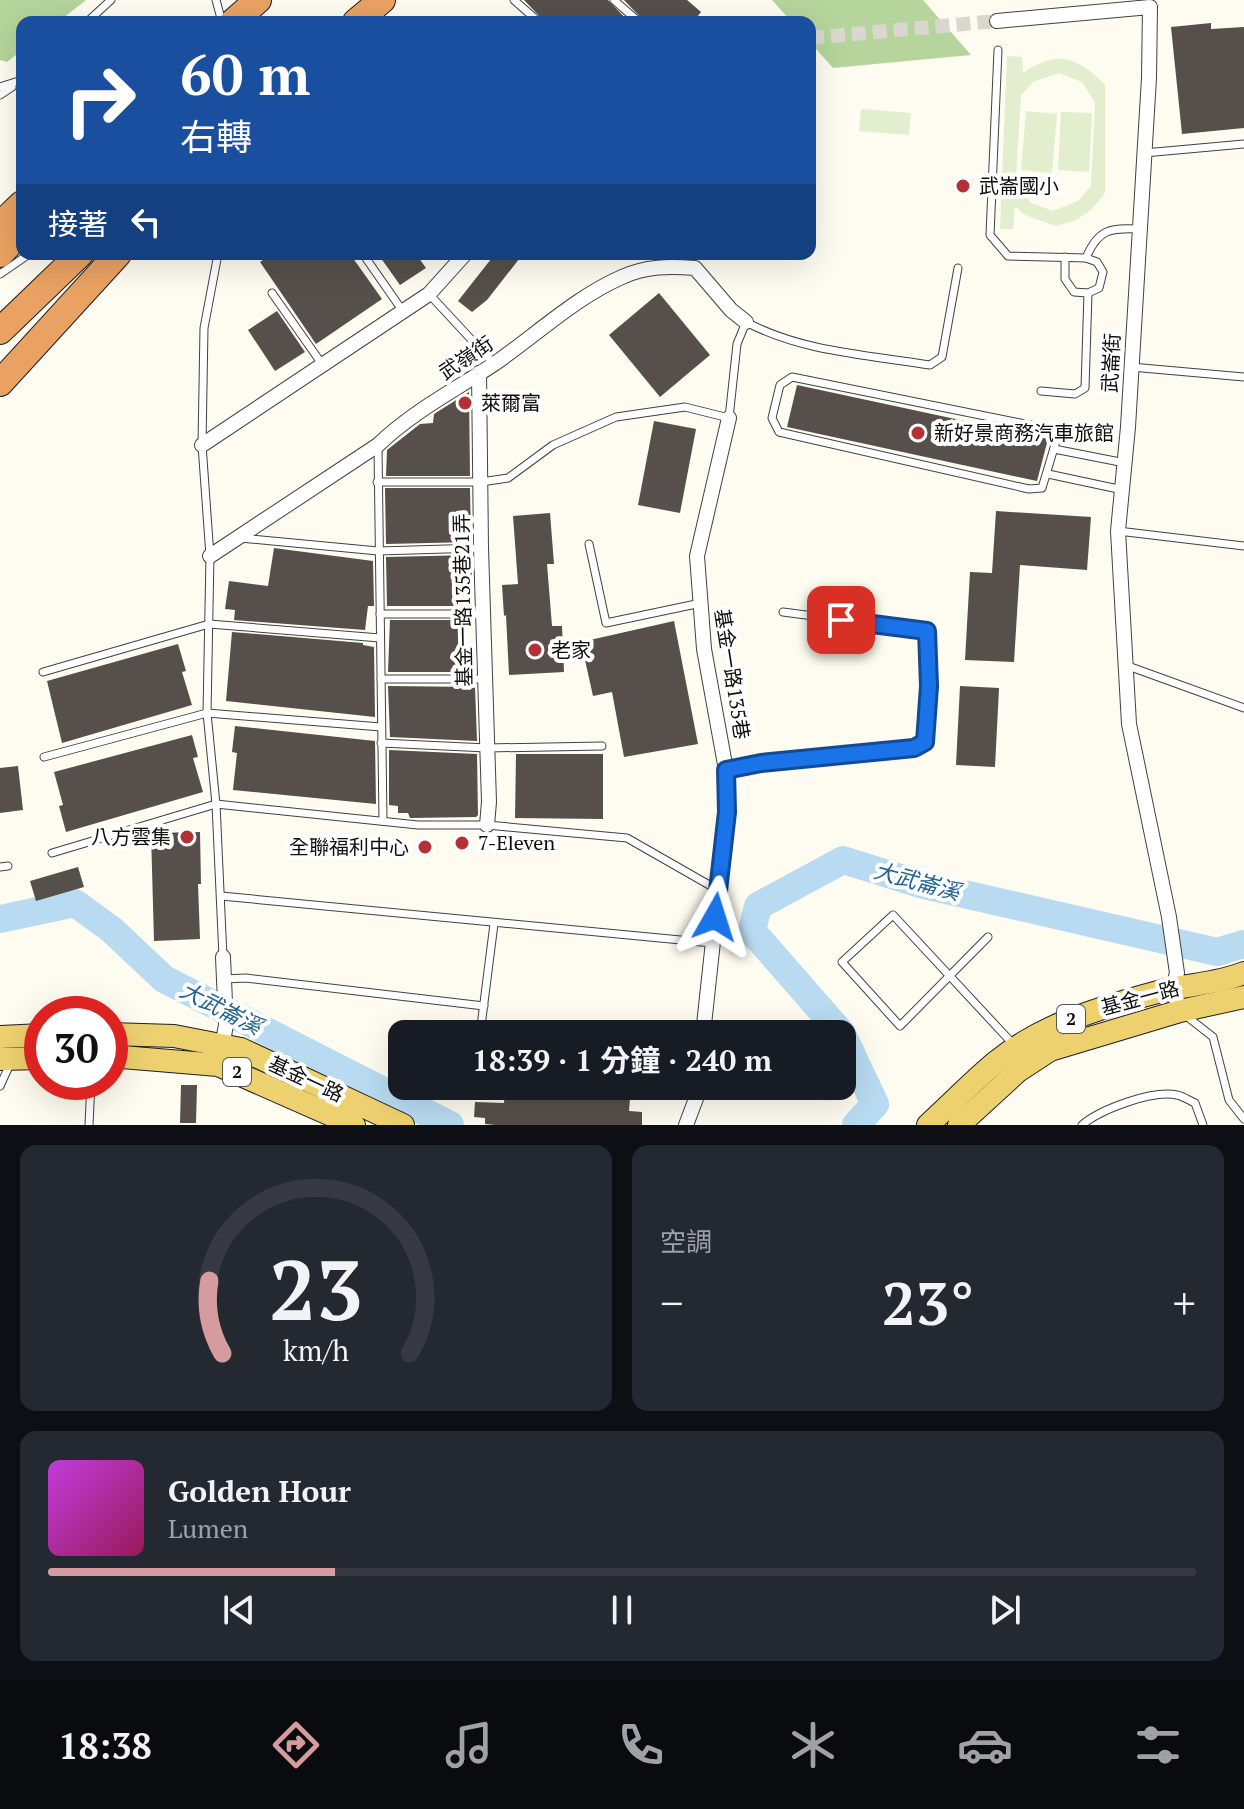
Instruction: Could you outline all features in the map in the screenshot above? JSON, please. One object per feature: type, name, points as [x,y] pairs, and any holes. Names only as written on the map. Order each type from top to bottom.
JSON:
[{"type":"highway","points":[[240,16],[258,0]]},
{"type":"highway","points":[[363,16],[382,0]]},
{"type":"highway","points":[[0,225],[16,210]]},
{"type":"highway","points":[[0,254],[16,237]]},
{"type":"highway","points":[[0,331],[74,260]]},
{"type":"highway","points":[[0,382],[112,260]]},
{"type":"main road","name":"基金一路","points":[[928,1125],[997,1061],[1016,1048],[1093,1010],[1175,980],[1228,979],[1244,973]]},
{"type":"main road","name":"基金一路","points":[[959,1125],[1018,1071],[1050,1050],[1180,1011],[1244,997]]},
{"type":"main road","name":"基金一路","points":[[128,1035],[174,1036],[241,1049],[403,1125]]},
{"type":"main road","points":[[0,1037],[24,1036]]},
{"type":"main road","name":"基金一路","points":[[128,1054],[222,1045],[354,1125]]},
{"type":"street","name":"武崙街","points":[[997,21],[1150,4],[1144,153],[1118,531],[1129,724],[1169,917],[1180,1011]]},
{"type":"street","points":[[202,445],[429,294],[460,260]]},
{"type":"street","name":"武嶺街","points":[[210,556],[378,445],[395,429],[621,277],[647,268],[693,261],[731,310],[746,322]]},
{"type":"street","name":"基金一路135巷21弄","points":[[479,373],[487,825]]},
{"type":"street","name":"基金一路135巷","points":[[704,1020],[727,812],[726,770],[704,649],[697,556],[729,418]]},
{"type":"street","points":[[222,1045],[223,957]]},
{"type":"street","points":[[686,1125],[695,1100]]},
{"type":"lane","points":[[94,16],[111,0]]},
{"type":"lane","points":[[514,0],[532,16]]},
{"type":"lane","points":[[614,0],[632,16]]},
{"type":"lane","points":[[998,50],[990,235],[1008,256],[1065,257],[1086,258],[1097,262],[1103,272],[1099,288],[1088,293],[1074,292],[1065,279],[1065,257]]},
{"type":"lane","points":[[1144,153],[1244,144]]},
{"type":"lane","points":[[1086,258],[1092,242],[1103,233],[1118,228],[1139,229]]},
{"type":"lane","points":[[0,274],[20,260]]},
{"type":"lane","points":[[217,260],[204,328],[202,445],[210,556],[207,713],[216,804],[223,957]]},
{"type":"lane","points":[[367,260],[402,310]]},
{"type":"lane","points":[[377,482],[481,482],[508,478],[553,445],[616,417],[685,407],[729,418],[737,344],[746,322],[770,335],[802,344],[930,365],[942,357],[958,268]]},
{"type":"lane","points":[[272,293],[322,364]]},
{"type":"lane","points":[[1041,391],[1075,394],[1085,388],[1088,293]]},
{"type":"lane","points":[[429,294],[494,364]]},
{"type":"lane","points":[[1131,367],[1244,377]]},
{"type":"lane","points":[[792,377],[1045,428],[1057,438],[1054,449],[1042,488],[1029,489],[779,432],[772,418],[780,385],[792,377]]},
{"type":"lane","points":[[378,445],[383,821]]},
{"type":"lane","points":[[1054,449],[1125,463]]},
{"type":"lane","points":[[1048,474],[1123,490]]},
{"type":"lane","points":[[1118,531],[1244,546]]},
{"type":"lane","points":[[238,538],[378,551],[481,548]]},
{"type":"lane","points":[[589,544],[606,623],[701,603]]},
{"type":"lane","points":[[726,770],[761,763],[914,748],[925,742],[929,686],[927,631],[783,612]]},
{"type":"lane","points":[[380,614],[483,614]]},
{"type":"lane","points":[[43,672],[209,624],[380,638]]},
{"type":"lane","points":[[1128,666],[1244,708]]},
{"type":"lane","points":[[381,679],[485,679]]},
{"type":"lane","points":[[44,757],[207,713],[381,727]]},
{"type":"lane","points":[[381,743],[487,748],[602,746]]},
{"type":"lane","points":[[52,853],[216,804],[418,825],[487,825],[627,838],[718,890]]},
{"type":"lane","points":[[221,896],[712,943]]},
{"type":"lane","points":[[988,937],[951,976],[900,1026],[842,962],[893,915],[951,976],[1016,1048]]},
{"type":"lane","points":[[482,1020],[494,924]]},
{"type":"lane","points":[[224,979],[246,978],[484,1006]]},
{"type":"lane","points":[[1180,1011],[1213,1037],[1229,1100],[1244,1119]]},
{"type":"lane","points":[[0,1086],[6,1059]]},
{"type":"lane","points":[[1082,1125],[1092,1116],[1147,1096],[1178,1095],[1195,1103],[1203,1125]]},
{"type":"lane","points":[[89,1125],[90,1100]]},
{"type":"green space","points":[[0,0],[86,0],[66,16],[16,16],[16,55],[7,62],[0,60]]},
{"type":"green space","points":[[772,0],[923,0],[971,55],[833,68],[816,49],[816,16],[787,16]]},
{"type":"green space","points":[[1007,56],[1022,57],[1023,73],[1035,65],[1057,59],[1076,63],[1105,85],[1105,193],[1091,210],[1076,220],[1056,226],[1025,215],[1015,206],[1013,229],[1000,229]],"holes":[[[1059,73],[1082,82],[1095,103],[1091,186],[1078,201],[1053,211],[1031,203],[1016,178],[1021,95],[1033,82]]]},
{"type":"green space","points":[[861,109],[911,113],[909,135],[859,131]]},
{"type":"green space","points":[[1026,111],[1057,114],[1052,173],[1021,170]]},
{"type":"green space","points":[[1061,112],[1092,113],[1089,172],[1058,170]]},
{"type":"building","points":[[524,0],[608,0],[623,16],[539,16]]},
{"type":"building","points":[[624,0],[687,0],[701,12],[698,16],[639,16]]},
{"type":"building","points":[[1211,23],[1211,29],[1244,27],[1244,128],[1182,134],[1171,27]]},
{"type":"building","points":[[354,260],[382,299],[316,344],[260,262]]},
{"type":"building","points":[[382,260],[420,260],[426,268],[400,285]]},
{"type":"building","points":[[490,260],[518,260],[487,300],[472,312],[458,301]]},
{"type":"building","points":[[659,293],[710,355],[660,397],[609,335]]},
{"type":"building","points":[[277,311],[305,352],[275,371],[248,330]]},
{"type":"building","name":"新好景商務汽車旅館","points":[[797,385],[1048,439],[1037,481],[787,427]]},
{"type":"building","points":[[469,392],[470,476],[386,476],[387,450],[420,424],[433,423],[434,414]]},
{"type":"building","points":[[654,421],[696,429],[680,513],[638,505]]},
{"type":"building","points":[[385,488],[470,488],[471,542],[386,544]]},
{"type":"building","points":[[996,511],[1091,517],[1087,570],[1020,565],[1014,662],[965,660],[970,572],[992,573]]},
{"type":"building","points":[[550,513],[554,564],[547,564],[552,626],[562,626],[564,672],[509,675],[502,585],[518,584],[513,516]]},
{"type":"building","points":[[274,548],[373,561],[374,606],[368,606],[365,630],[234,620],[235,610],[225,609],[229,581],[268,586]]},
{"type":"building","points":[[471,555],[473,606],[387,606],[386,557]]},
{"type":"building","points":[[390,620],[466,620],[467,672],[388,672]]},
{"type":"building","points":[[674,621],[698,744],[624,757],[612,692],[593,696],[581,642]]},
{"type":"building","points":[[232,632],[363,643],[374,647],[375,717],[226,701]]},
{"type":"building","points":[[178,644],[192,705],[62,743],[47,681]]},
{"type":"building","points":[[388,686],[475,687],[477,741],[390,737]]},
{"type":"building","points":[[960,686],[999,688],[995,767],[956,765]]},
{"type":"building","points":[[235,726],[375,741],[376,804],[233,790],[237,753],[232,752]]},
{"type":"building","points":[[192,735],[198,757],[193,758],[203,792],[66,832],[54,772]]},
{"type":"building","points":[[389,750],[477,754],[478,815],[410,818],[408,813],[398,813],[398,806],[389,805]]},
{"type":"building","points":[[516,754],[603,754],[603,819],[515,818]]},
{"type":"building","points":[[18,766],[23,810],[0,813],[0,768]]},
{"type":"building","points":[[200,832],[200,939],[154,941],[151,833]]},
{"type":"building","points":[[78,867],[84,887],[36,901],[30,881]]},
{"type":"building","points":[[181,1085],[197,1085],[196,1123],[180,1123]]},
{"type":"building","points":[[504,1100],[630,1100],[629,1111],[642,1112],[642,1125],[495,1125],[485,1124],[485,1118],[474,1117],[475,1102],[504,1103]]},
{"type":"waterway","name":"大武崙溪","points":[[830,1020],[752,931],[758,906],[843,860],[920,884],[1217,952],[1244,944]]},
{"type":"waterway","name":"大武崙溪","points":[[0,919],[75,903],[112,930],[164,979],[450,1125]]},
{"type":"waterway","name":"大武崙溪","points":[[856,1064],[875,1104],[856,1125]]},
{"type":"tunnel","points":[[816,37],[997,21]]},
{"type":"place","name":"武崙國小","points":[[963,186]]},
{"type":"place","name":"萊爾富","points":[[465,403]]},
{"type":"place","name":"新好景商務汽車旅館","points":[[918,433]]},
{"type":"place","name":"老家","points":[[535,650]]},
{"type":"place","name":"八方雲集","points":[[187,837]]},
{"type":"place","name":"7-Eleven","points":[[462,843]]},
{"type":"place","name":"全聯福利中心","points":[[425,847]]},
{"type":"route","points":[[715,917],[727,812],[726,770],[761,763],[914,748],[925,742],[929,686],[927,631],[841,620]]}]
